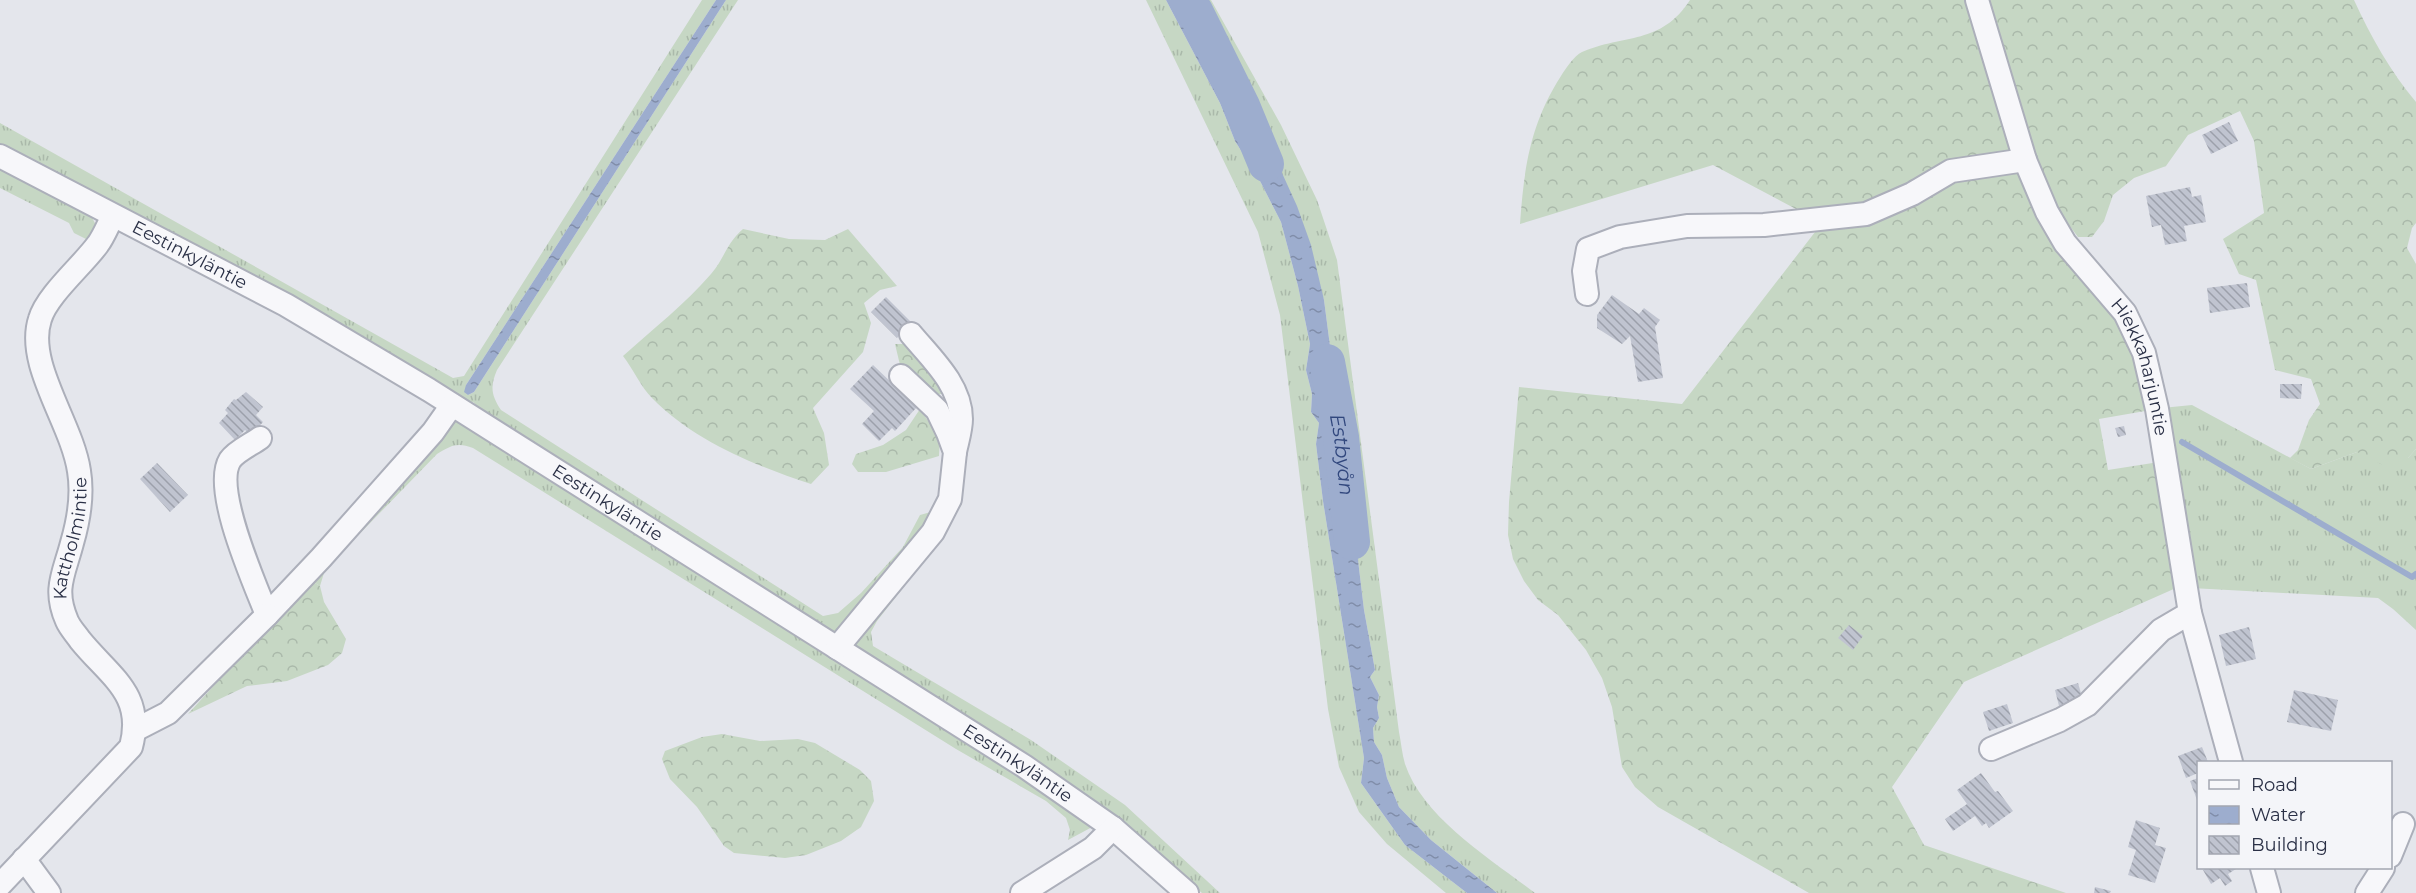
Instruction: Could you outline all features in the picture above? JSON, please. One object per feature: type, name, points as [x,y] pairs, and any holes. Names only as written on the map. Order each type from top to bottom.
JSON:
[{"type":"street","name":"Hiekkaharjuntie","points":[[1977,0],[2025,160],[2047,212],[2065,243],[2125,313],[2144,353],[2157,409],[2190,613],[2231,761]]},
{"type":"street","name":"Eestinkyläntie","points":[[0,156],[286,305],[452,405],[1024,766],[1113,828],[1187,893]]},
{"type":"street","points":[[1587,294],[1584,271],[1588,249],[1620,237],[1687,226],[1764,225],[1866,214],[1912,194],[1951,171],[2025,160]]},
{"type":"street","name":"Kattholmintie","points":[[113,216],[99,244],[65,281],[40,317],[36,339],[39,361],[70,435],[79,470],[81,501],[72,543],[60,579],[60,602],[68,624],[94,657],[119,682],[134,710],[135,730]]},
{"type":"street","points":[[837,648],[933,532],[950,499],[961,419],[957,395],[940,368],[911,334]]},
{"type":"street","points":[[901,376],[936,410],[955,452]]},
{"type":"street","points":[[0,885],[130,747],[135,730],[168,713],[321,558],[418,449],[452,405]]},
{"type":"street","points":[[260,438],[231,459],[225,475],[233,525],[267,615]]},
{"type":"street","points":[[1991,749],[2060,720],[2086,705],[2161,630],[2190,613]]},
{"type":"street","points":[[2392,853],[2403,824]]},
{"type":"street","points":[[1022,893],[1093,848],[1113,828]]},
{"type":"street","points":[[24,859],[49,893]]},
{"type":"street","points":[[2263,869],[2269,893]]},
{"type":"street","points":[[2367,893],[2382,869]]},
{"type":"green space","points":[[702,0],[716,0],[466,385],[468,395],[474,392],[726,0],[738,0],[497,370],[493,390],[495,400],[501,410],[823,616],[838,613],[861,593],[903,547],[920,515],[938,510],[935,518],[834,634],[492,420],[473,402],[465,402],[0,145],[0,123],[453,378],[464,376]]},
{"type":"green space","points":[[1146,0],[1166,0],[1220,103],[1235,141],[1259,179],[1281,222],[1310,344],[1306,370],[1312,394],[1311,412],[1319,423],[1316,444],[1323,501],[1364,758],[1361,783],[1405,845],[1467,893],[1446,893],[1387,844],[1359,812],[1339,767],[1328,709],[1280,315],[1258,232]]},
{"type":"green space","points":[[1193,0],[1211,0],[1281,125],[1317,200],[1337,260],[1405,764],[1414,784],[1443,820],[1480,852],[1535,893],[1497,893],[1431,840],[1399,807],[1387,778],[1382,755],[1374,742],[1373,728],[1379,718],[1377,707],[1379,695],[1370,677],[1375,670],[1364,610],[1352,510],[1335,452],[1337,431],[1333,369],[1324,300],[1272,151],[1242,112],[1216,44]]},
{"type":"green space","points":[[1690,0],[1969,0],[2016,155],[1866,206],[1811,217],[1713,165],[1520,224],[1527,165],[1535,129],[1551,94],[1568,66],[1582,52],[1641,36],[1667,25]]},
{"type":"green space","points":[[1987,0],[2354,0],[2382,53],[2416,102],[2416,223],[2412,228],[2407,248],[2416,264],[2416,449],[2408,458],[2387,467],[2357,452],[2311,469],[2290,458],[2298,450],[2309,420],[2320,404],[2311,379],[2275,370],[2256,280],[2239,274],[2223,239],[2264,213],[2254,141],[2240,111],[2188,135],[2166,166],[2134,178],[2113,195],[2104,221],[2092,237],[2078,237],[2059,212],[2030,145]]},
{"type":"green space","points":[[2023,167],[2122,322],[2141,357],[2151,410],[2099,419],[2108,470],[2159,462],[2176,588],[1964,682],[1892,787],[1924,845],[2066,893],[1809,893],[1658,807],[1635,787],[1622,767],[1612,707],[1602,678],[1586,650],[1558,615],[1538,600],[1524,581],[1513,559],[1508,535],[1509,502],[1519,387],[1682,404],[1822,223],[1959,177]]},
{"type":"green space","points":[[0,169],[90,214],[96,225],[95,235],[86,239],[74,233],[69,223],[0,188]]},
{"type":"green space","points":[[743,229],[789,239],[825,240],[848,229],[897,286],[880,290],[864,303],[871,323],[863,352],[813,408],[824,433],[829,465],[811,484],[748,460],[687,427],[648,394],[623,356],[701,285],[716,268],[732,241]]},
{"type":"green space","points":[[895,344],[911,344],[948,394],[938,394],[900,365]]},
{"type":"green space","points":[[2192,405],[2311,469],[2357,452],[2408,458],[2416,449],[2416,630],[2378,598],[2191,588],[2162,408]]},
{"type":"green space","points":[[920,409],[940,438],[939,456],[886,472],[858,472],[852,464],[856,454],[883,445],[906,430]]},
{"type":"green space","points":[[452,419],[459,420],[1045,790],[1094,826],[1068,840],[1070,830],[1066,818],[1046,801],[956,749],[468,446],[455,445],[437,454],[339,555],[324,573],[320,586],[310,580]]},
{"type":"green space","points":[[962,504],[931,552],[877,621],[871,632],[873,646],[1031,740],[1125,805],[1220,893],[1202,893],[1145,843],[855,647],[857,636],[950,507]]},
{"type":"green space","points":[[310,580],[320,586],[324,602],[346,639],[342,653],[328,665],[287,681],[247,686],[188,714]]},
{"type":"green space","points":[[722,734],[760,741],[798,739],[815,743],[860,770],[871,781],[874,801],[861,827],[841,841],[806,855],[785,858],[734,853],[724,846],[697,807],[670,779],[662,759],[665,751],[702,737]]},
{"type":"water","points":[[716,0],[726,0],[474,392],[468,395],[464,392],[466,385]]},
{"type":"water","points":[[1166,0],[1193,0],[1216,44],[1242,112],[1272,151],[1297,206],[1311,245],[1324,300],[1333,369],[1337,431],[1335,452],[1352,510],[1364,610],[1375,670],[1370,677],[1379,695],[1377,707],[1379,718],[1373,728],[1374,742],[1382,755],[1387,778],[1399,807],[1431,840],[1497,893],[1467,893],[1405,845],[1361,783],[1364,758],[1323,501],[1316,444],[1319,423],[1311,412],[1312,394],[1306,370],[1310,344],[1298,286],[1281,222],[1259,179],[1235,141],[1220,103]]},
{"type":"building","points":[[2229,122],[2238,141],[2211,154],[2202,135]]},
{"type":"building","points":[[2190,187],[2192,197],[2201,195],[2206,222],[2184,226],[2187,241],[2165,245],[2161,225],[2152,227],[2146,196]]},
{"type":"building","points":[[2247,283],[2250,307],[2210,313],[2207,288]]},
{"type":"building","points":[[1612,295],[1639,314],[1644,308],[1660,320],[1655,327],[1663,378],[1638,382],[1630,336],[1622,344],[1597,328],[1597,315]]},
{"type":"building","points":[[886,297],[912,323],[897,338],[871,312]]},
{"type":"building","points":[[873,365],[917,407],[895,431],[892,428],[879,441],[862,424],[874,411],[850,389]]},
{"type":"building","points":[[2280,384],[2302,384],[2301,399],[2280,398]]},
{"type":"building","points":[[246,392],[263,407],[256,415],[263,422],[251,435],[245,430],[235,440],[219,423],[228,413],[225,410],[234,399],[236,400]]},
{"type":"building","points":[[2124,426],[2126,435],[2118,437],[2115,428]]},
{"type":"building","points":[[157,463],[188,495],[170,512],[140,479]]},
{"type":"building","points":[[1849,625],[1863,636],[1853,650],[1838,638]]},
{"type":"building","points":[[2249,627],[2256,659],[2226,666],[2219,635]]},
{"type":"building","points":[[2078,683],[2083,700],[2059,706],[2055,690]]},
{"type":"building","points":[[2294,690],[2338,700],[2331,731],[2287,722]]},
{"type":"building","points":[[2007,704],[2013,723],[1989,731],[1983,712]]},
{"type":"building","points":[[2202,747],[2208,761],[2197,761],[2197,773],[2186,778],[2178,756]]},
{"type":"building","points":[[1981,773],[2013,811],[1989,828],[1986,823],[1982,826],[1975,816],[1953,831],[1945,819],[1967,804],[1957,790]]},
{"type":"building","points":[[2197,778],[2197,800],[2190,781]]},
{"type":"building","points":[[2136,820],[2160,828],[2155,845],[2166,848],[2155,883],[2128,875],[2136,850],[2128,847]]},
{"type":"building","points":[[2236,869],[2228,874],[2232,881],[2225,886],[2220,878],[2211,884],[2203,870]]},
{"type":"building","points":[[2095,887],[2111,891],[2110,893],[2094,893]]},
{"type":"waterway","name":"Estbyån","points":[[1187,0],[1195,11],[1242,106],[1266,164]]},
{"type":"waterway","name":"Estbyån","points":[[1327,362],[1341,437],[1352,542]]},
{"type":"waterway","points":[[2182,442],[2412,577],[2416,574]]}]
